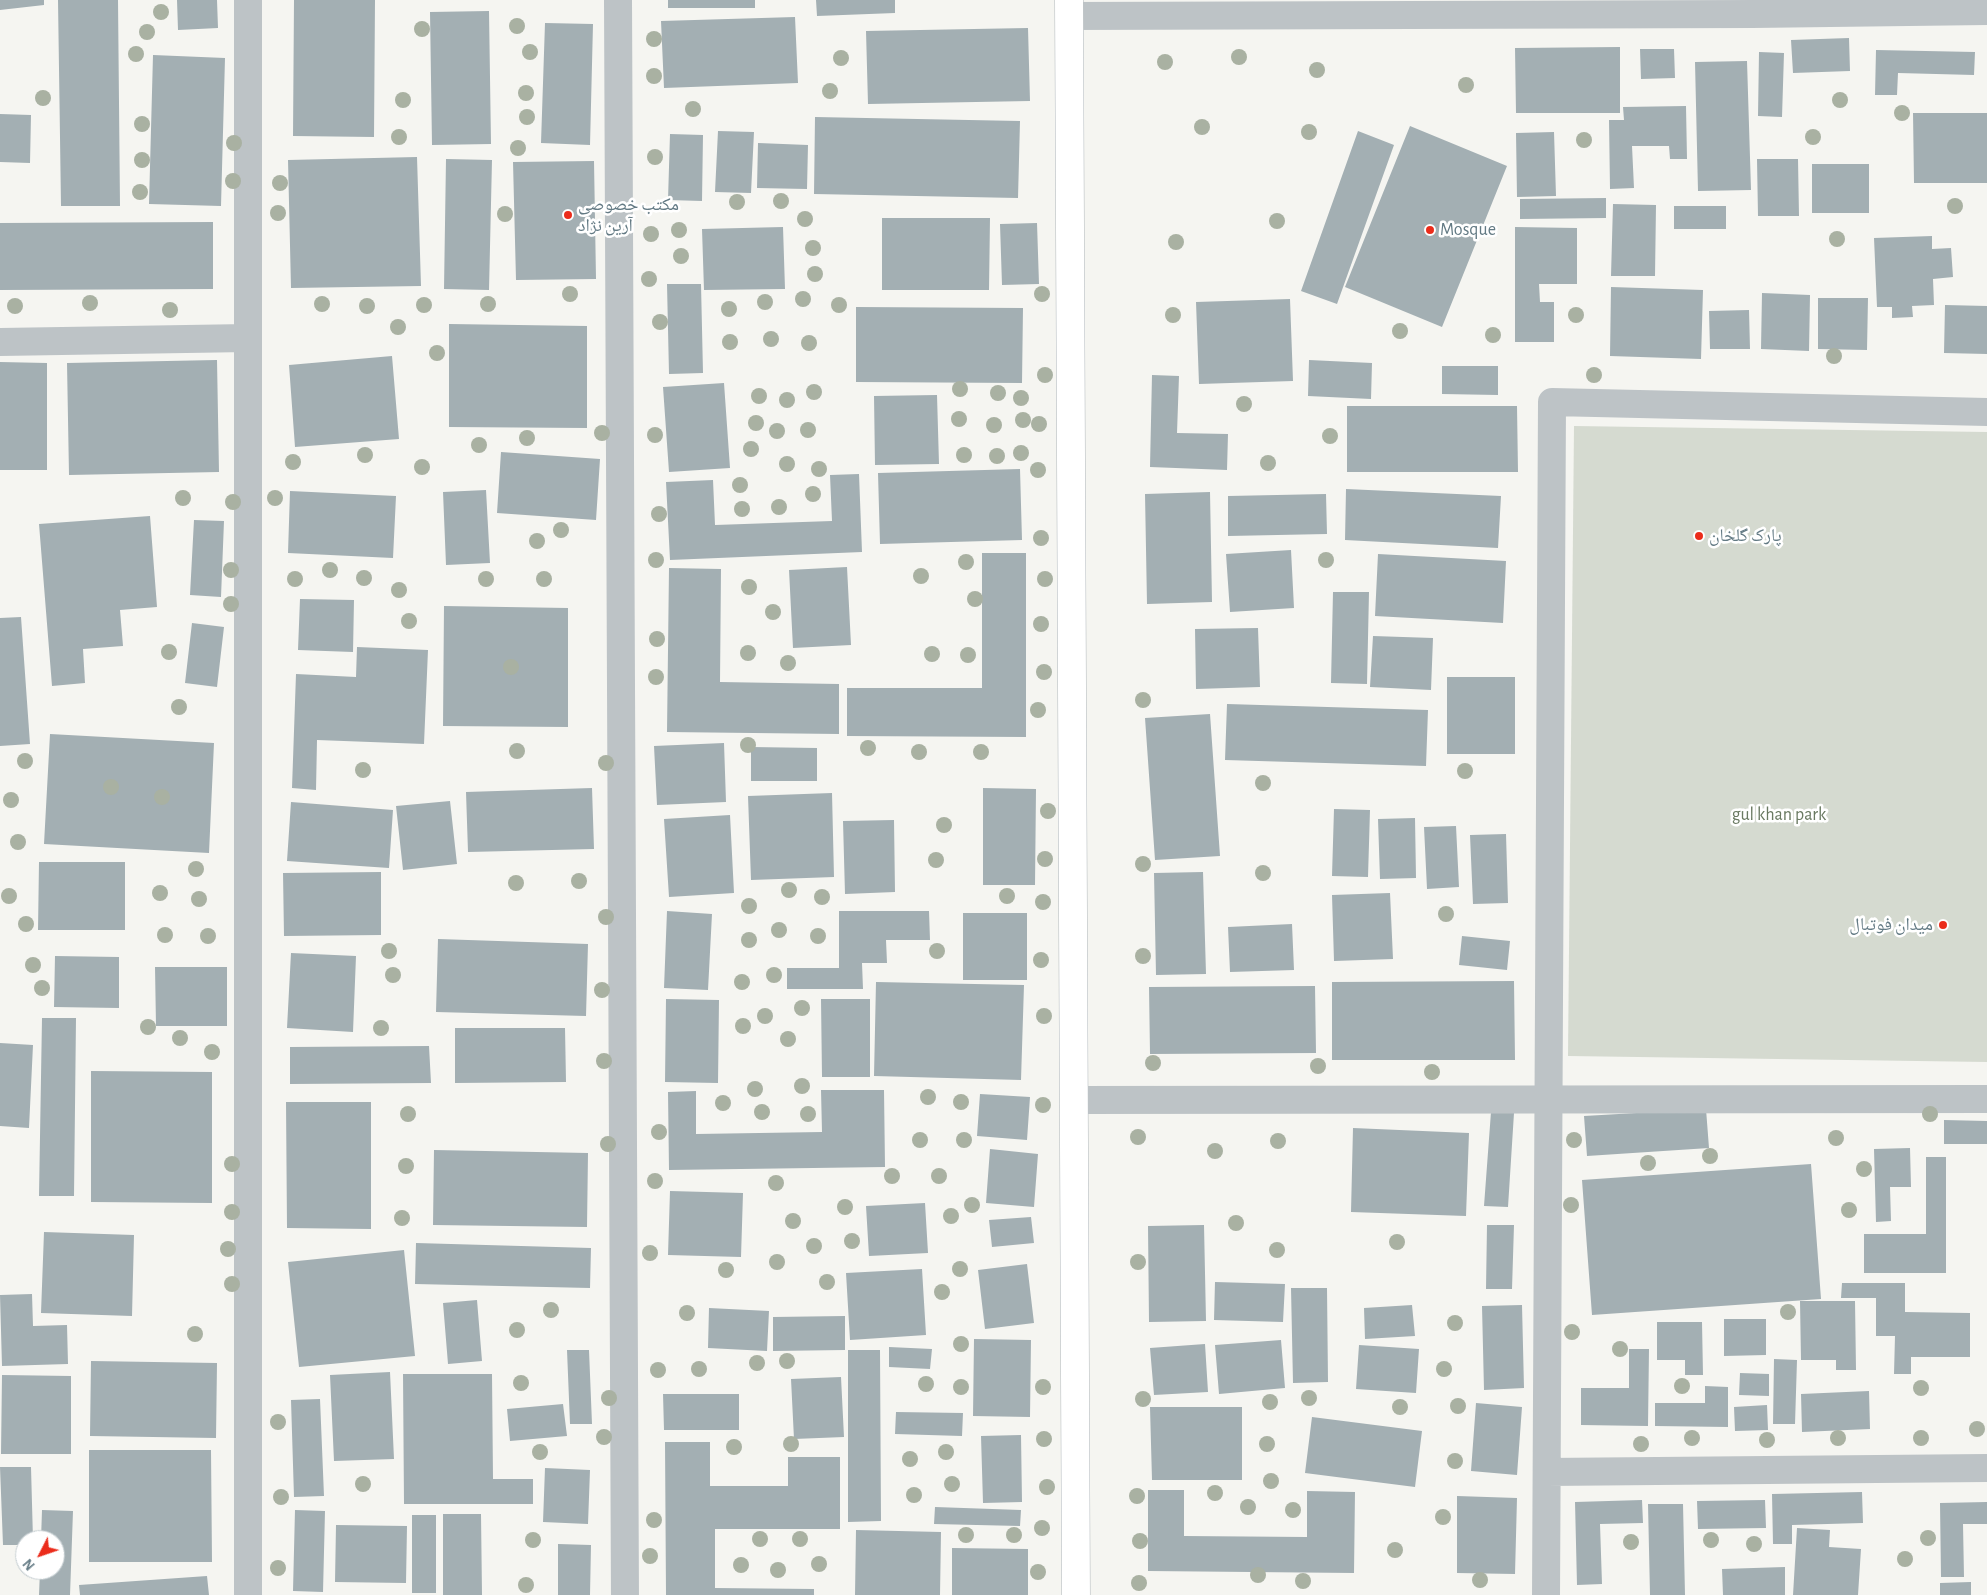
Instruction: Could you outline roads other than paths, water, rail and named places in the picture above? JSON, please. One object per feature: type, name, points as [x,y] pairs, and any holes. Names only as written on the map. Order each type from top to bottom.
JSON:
[{"type":"street","points":[[248,0],[248,1595]]},
{"type":"street","points":[[618,0],[624,1595]]},
{"type":"street","points":[[1076,1595],[1069,8],[1752,7],[1987,10]]},
{"type":"street","points":[[0,342],[248,338]]},
{"type":"street","points":[[1546,1595],[1552,402],[1987,412]]},
{"type":"street","points":[[1074,1100],[1987,1099]]},
{"type":"street","points":[[1547,1472],[1987,1468]]},
{"type":"place","name":"مکتب خصوصی آرین نژاد","points":[[568,215]]},
{"type":"place","name":"Mosque","points":[[1430,230]]},
{"type":"place","name":"پارک گلخان","points":[[1699,536]]},
{"type":"place","name":"میدان فوتبال","points":[[1943,925]]},
{"type":"park label","name":"gul khan park","points":[[1779,815]]}]
